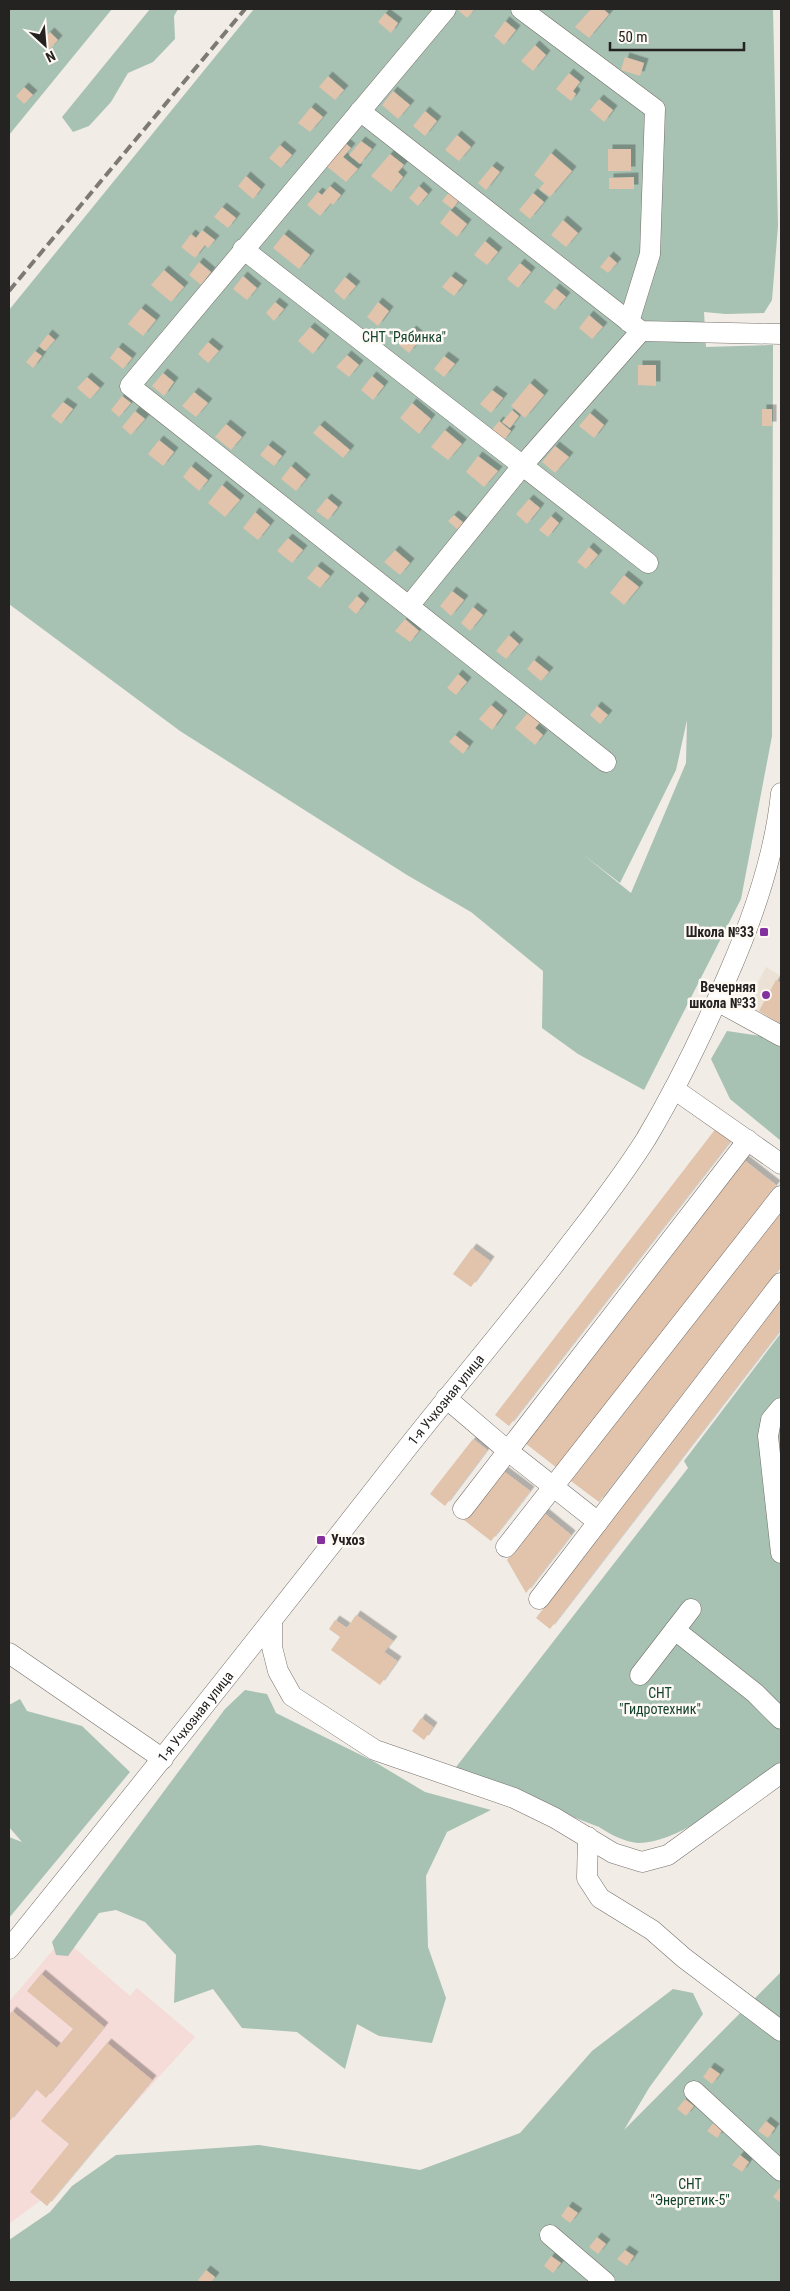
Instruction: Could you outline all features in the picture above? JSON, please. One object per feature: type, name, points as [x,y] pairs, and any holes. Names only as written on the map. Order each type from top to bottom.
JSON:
[{"type":"street","points":[[446,9],[130,386],[606,762]]},
{"type":"street","points":[[408,606],[635,327],[650,254],[655,109],[521,9]]},
{"type":"street","points":[[360,111],[635,327],[781,334]]},
{"type":"street","points":[[243,249],[648,563]]},
{"type":"street","name":"1-я Учхозная улица","points":[[9,1948],[163,1759],[446,1398],[545,1277],[602,1202],[644,1142],[674,1089],[717,1001],[749,925],[781,805]]},
{"type":"street","points":[[717,1001],[781,1036]]},
{"type":"street","points":[[674,1089],[781,1164]]},
{"type":"street","points":[[463,1509],[748,1140]]},
{"type":"street","points":[[506,1547],[781,1196]]},
{"type":"street","points":[[539,1599],[781,1283]]},
{"type":"street","points":[[446,1398],[508,1451],[598,1522]]},
{"type":"street","points":[[781,1408],[771,1420],[768,1436],[781,1553]]},
{"type":"street","points":[[640,1675],[691,1609]]},
{"type":"street","points":[[272,1620],[272,1648],[278,1671],[292,1696],[375,1750],[514,1798],[588,1837],[613,1853],[642,1862],[668,1855],[781,1773]]},
{"type":"street","points":[[675,1630],[755,1693],[781,1719]]},
{"type":"street","points":[[9,1653],[163,1759]]},
{"type":"street","points":[[741,1803],[781,1792]]},
{"type":"street","points":[[588,1837],[587,1878],[600,1898],[652,1930],[684,1958],[781,2031]]},
{"type":"street","points":[[694,2091],[781,2171]]},
{"type":"street","points":[[550,2235],[605,2282]]},
{"type":"shaded area","name":"Вечерняя школа №33","points":[[766,967],[781,976],[781,1055],[760,1044],[757,1032],[737,1021]]},
{"type":"shaded area","points":[[63,1938],[130,1996],[137,1988],[195,2037],[61,2185],[9,2224],[9,2002]]},
{"type":"green space","points":[[9,9],[112,9],[9,135]]},
{"type":"green space","points":[[150,9],[178,9],[174,16],[175,39],[153,62],[128,73],[111,102],[89,126],[73,132],[62,117]]},
{"type":"green space","name":"СНТ \"Рябинка\"","points":[[254,9],[773,9],[778,226],[772,300],[764,313],[726,314],[704,312],[706,347],[773,345],[772,736],[741,899],[644,1090],[578,1054],[542,1028],[543,971],[471,912],[407,875],[180,731],[9,604],[9,310]],"holes":[[[687,720],[686,763],[631,893],[581,853],[620,883],[676,770]]]},
{"type":"green space","points":[[727,1031],[768,1037],[781,1045],[781,1141],[730,1099],[711,1059]]},
{"type":"green space","name":"СНТ \"Гидротехник\"","points":[[781,1333],[781,1762],[732,1799],[693,1824],[655,1841],[638,1843],[622,1839],[599,1827],[453,1771],[688,1468],[684,1461]]},
{"type":"green space","points":[[245,1690],[267,1694],[276,1713],[373,1761],[425,1792],[491,1810],[447,1832],[426,1876],[428,1947],[446,1998],[432,2043],[379,2036],[357,2024],[345,2069],[297,2032],[242,2028],[213,1989],[174,2003],[176,1955],[145,1922],[116,1910],[99,1913],[68,1956],[56,1955],[52,1942],[225,1709]]},
{"type":"green space","points":[[20,1699],[27,1711],[82,1726],[130,1772],[9,1918],[9,1837],[22,1842],[9,1827],[9,1705]]},
{"type":"green space","name":"СНТ \"Энергетик-5\"","points":[[781,1972],[781,2282],[9,2282],[9,2240],[50,2212],[72,2186],[116,2155],[259,2145],[420,2170],[520,2133],[592,2051],[673,1989],[693,1993],[703,2014],[649,2088],[624,2130]]},
{"type":"building","points":[[459,9],[475,9],[467,18]]},
{"type":"building","points":[[591,9],[603,9],[609,14],[589,38],[575,27]]},
{"type":"building","points":[[385,13],[398,23],[391,33],[378,22]]},
{"type":"building","points":[[505,21],[516,30],[504,45],[494,36]]},
{"type":"building","points":[[50,32],[58,40],[50,49],[41,41]]},
{"type":"building","points":[[535,45],[546,55],[533,71],[521,61]]},
{"type":"building","points":[[625,57],[644,63],[640,76],[621,70]]},
{"type":"building","points":[[569,73],[580,82],[573,91],[576,94],[571,101],[556,89]]},
{"type":"building","points":[[328,76],[344,90],[335,100],[319,87]]},
{"type":"building","points":[[24,87],[33,95],[24,104],[16,96]]},
{"type":"building","points":[[393,91],[410,105],[398,119],[382,105]]},
{"type":"building","points":[[599,99],[613,110],[604,122],[590,110]]},
{"type":"building","points":[[311,107],[323,117],[310,132],[298,123]]},
{"type":"building","points":[[425,111],[437,121],[425,136],[413,126]]},
{"type":"building","points":[[457,135],[471,147],[459,161],[445,150]]},
{"type":"building","points":[[361,141],[372,149],[360,164],[349,155]]},
{"type":"building","points":[[344,142],[351,148],[343,157],[358,169],[346,182],[325,165]]},
{"type":"building","points":[[280,145],[292,155],[281,168],[269,158]]},
{"type":"building","points":[[608,149],[631,149],[631,171],[608,171]]},
{"type":"building","points":[[551,153],[572,171],[550,197],[539,189],[544,183],[534,175]]},
{"type":"building","points":[[390,154],[404,165],[398,172],[403,177],[391,192],[371,176]]},
{"type":"building","points":[[492,166],[500,172],[486,190],[478,183]]},
{"type":"building","points":[[246,176],[261,189],[253,199],[238,186]]},
{"type":"building","points":[[634,177],[634,189],[609,189],[609,178]]},
{"type":"building","points":[[330,186],[341,195],[320,216],[307,205],[318,192],[322,195]]},
{"type":"building","points":[[419,186],[428,194],[418,206],[409,198]]},
{"type":"building","points":[[450,191],[460,199],[452,209],[442,201]]},
{"type":"building","points":[[533,193],[544,202],[530,219],[519,210]]},
{"type":"building","points":[[222,207],[236,218],[228,228],[214,217]]},
{"type":"building","points":[[450,210],[467,224],[457,237],[440,223]]},
{"type":"building","points":[[563,220],[578,233],[566,247],[551,235]]},
{"type":"building","points":[[202,230],[215,240],[208,248],[205,245],[195,258],[181,247],[191,234],[196,238]]},
{"type":"building","points":[[284,234],[310,255],[299,269],[273,248]]},
{"type":"building","points":[[485,241],[498,252],[487,265],[474,255]]},
{"type":"building","points":[[609,256],[617,263],[608,273],[600,267]]},
{"type":"building","points":[[199,262],[211,272],[201,285],[189,275]]},
{"type":"building","points":[[520,263],[531,272],[518,288],[507,279]]},
{"type":"building","points":[[164,270],[184,287],[171,302],[151,285]]},
{"type":"building","points":[[243,276],[257,288],[247,300],[233,289]]},
{"type":"building","points":[[451,276],[463,285],[454,296],[442,287]]},
{"type":"building","points":[[345,277],[356,286],[344,300],[334,291]]},
{"type":"building","points":[[555,288],[566,297],[555,310],[544,302]]},
{"type":"building","points":[[275,302],[284,309],[274,321],[266,313]]},
{"type":"building","points":[[378,302],[389,311],[378,326],[367,317]]},
{"type":"building","points":[[141,308],[156,320],[143,336],[128,324]]},
{"type":"building","points":[[589,315],[603,327],[592,339],[579,328]]},
{"type":"building","points":[[310,327],[325,339],[313,354],[298,341]]},
{"type":"building","points":[[412,330],[421,338],[409,353],[399,345]]},
{"type":"building","points":[[48,334],[55,340],[45,351],[39,346]]},
{"type":"building","points":[[208,342],[219,351],[208,363],[198,354]]},
{"type":"building","points":[[118,347],[132,358],[123,369],[110,358]]},
{"type":"building","points":[[35,351],[42,356],[33,368],[26,362]]},
{"type":"building","points":[[347,355],[359,365],[349,377],[336,367]]},
{"type":"building","points":[[444,356],[455,364],[444,377],[434,369]]},
{"type":"building","points":[[638,365],[656,365],[656,386],[638,385]]},
{"type":"building","points":[[163,373],[174,382],[164,396],[152,386]]},
{"type":"building","points":[[372,376],[384,386],[373,400],[361,390]]},
{"type":"building","points":[[87,377],[100,388],[90,399],[77,388]]},
{"type":"building","points":[[530,383],[544,395],[525,418],[511,406]]},
{"type":"building","points":[[492,390],[503,398],[491,413],[480,404]]},
{"type":"building","points":[[194,392],[208,403],[196,417],[182,406]]},
{"type":"building","points":[[122,396],[131,403],[119,417],[111,410]]},
{"type":"building","points":[[63,402],[73,409],[61,424],[51,416]]},
{"type":"building","points":[[412,403],[431,419],[419,434],[400,418]]},
{"type":"building","points":[[762,409],[772,409],[772,426],[762,426]]},
{"type":"building","points":[[512,410],[519,416],[510,428],[502,422]]},
{"type":"building","points":[[135,411],[145,419],[131,435],[122,427]]},
{"type":"building","points":[[590,413],[604,425],[594,438],[579,426]]},
{"type":"building","points":[[499,421],[511,431],[503,441],[491,431]]},
{"type":"building","points":[[226,424],[242,437],[231,450],[215,437]]},
{"type":"building","points":[[320,425],[350,450],[343,458],[313,433]]},
{"type":"building","points":[[445,430],[462,444],[448,460],[431,447]]},
{"type":"building","points":[[159,440],[174,452],[163,466],[148,454]]},
{"type":"building","points":[[268,445],[282,456],[274,466],[260,455]]},
{"type":"building","points":[[555,446],[569,457],[555,473],[542,462]]},
{"type":"building","points":[[478,456],[498,471],[484,487],[466,472]]},
{"type":"building","points":[[191,466],[208,480],[199,491],[183,477]]},
{"type":"building","points":[[291,466],[306,479],[296,491],[281,479]]},
{"type":"building","points":[[222,485],[240,500],[225,517],[208,503]]},
{"type":"building","points":[[327,498],[338,507],[328,520],[316,511]]},
{"type":"building","points":[[529,499],[540,508],[527,524],[516,514]]},
{"type":"building","points":[[255,512],[270,525],[258,540],[243,528]]},
{"type":"building","points":[[454,515],[465,524],[459,531],[448,521]]},
{"type":"building","points":[[551,516],[559,523],[548,537],[539,530]]},
{"type":"building","points":[[288,538],[303,550],[292,563],[277,551]]},
{"type":"building","points":[[589,547],[598,555],[586,569],[577,562]]},
{"type":"building","points":[[395,550],[410,563],[400,575],[384,562]]},
{"type":"building","points":[[317,566],[330,576],[320,588],[307,578]]},
{"type":"building","points":[[624,575],[639,587],[624,605],[610,593]]},
{"type":"building","points":[[452,591],[464,600],[451,616],[440,606]]},
{"type":"building","points":[[357,596],[365,603],[356,614],[348,607]]},
{"type":"building","points":[[473,607],[483,615],[470,631],[461,623]]},
{"type":"building","points":[[405,619],[419,631],[410,642],[395,631]]},
{"type":"building","points":[[509,635],[519,644],[506,659],[496,651]]},
{"type":"building","points":[[534,660],[549,672],[541,681],[527,669]]},
{"type":"building","points":[[458,674],[467,682],[456,695],[447,688]]},
{"type":"building","points":[[491,705],[503,715],[492,730],[479,719]]},
{"type":"building","points":[[597,706],[608,715],[600,724],[590,715]]},
{"type":"building","points":[[530,710],[542,720],[535,728],[543,735],[535,745],[515,728]]},
{"type":"building","points":[[455,735],[469,746],[463,754],[449,742]]},
{"type":"building","points":[[776,980],[781,983],[781,1024],[759,1011]]},
{"type":"building","points":[[717,1127],[732,1139],[509,1426],[495,1415]]},
{"type":"building","points":[[744,1160],[776,1185],[557,1468],[525,1443]]},
{"type":"building","points":[[781,1208],[781,1266],[599,1502],[571,1481]]},
{"type":"building","points":[[472,1248],[490,1261],[471,1287],[453,1274]]},
{"type":"building","points":[[781,1300],[781,1329],[550,1629],[536,1618]]},
{"type":"building","points":[[473,1439],[487,1450],[445,1506],[430,1494]]},
{"type":"building","points":[[502,1470],[530,1491],[491,1541],[464,1520]]},
{"type":"building","points":[[544,1513],[571,1535],[526,1593],[507,1560]]},
{"type":"building","points":[[356,1615],[393,1641],[384,1652],[397,1661],[380,1685],[331,1650],[340,1637],[329,1629],[335,1620],[347,1628]]},
{"type":"building","points":[[421,1718],[433,1727],[424,1740],[412,1731]]},
{"type":"building","points":[[41,1974],[104,2027],[46,2098],[36,2089],[9,2122],[9,2015],[12,2011],[57,2048],[73,2029],[27,1991]]},
{"type":"building","points":[[107,2043],[152,2080],[47,2206],[30,2192],[69,2144],[41,2121]]},
{"type":"building","points":[[710,2067],[720,2074],[712,2084],[703,2077]]},
{"type":"building","points":[[685,2099],[694,2106],[686,2116],[677,2109]]},
{"type":"building","points":[[715,2121],[724,2128],[717,2138],[707,2131]]},
{"type":"building","points":[[766,2121],[775,2128],[768,2138],[758,2131]]},
{"type":"building","points":[[740,2155],[749,2162],[742,2172],[732,2165]]},
{"type":"building","points":[[781,2186],[781,2203],[773,2197]]},
{"type":"building","points":[[568,2206],[578,2213],[570,2223],[561,2216]]},
{"type":"building","points":[[597,2237],[606,2244],[598,2254],[589,2247]]},
{"type":"building","points":[[625,2250],[634,2256],[627,2266],[617,2259]]},
{"type":"building","points":[[551,2256],[561,2263],[553,2273],[544,2266]]},
{"type":"building","points":[[206,2270],[215,2277],[211,2282],[201,2282],[198,2280]]},
{"type":"railway","points":[[9,291],[245,9]]},
{"type":"place","name":"Школа №33","points":[[764,932]]},
{"type":"place","name":"Вечерняя школа №33","points":[[766,995]]},
{"type":"place","name":"Учхоз","points":[[321,1540]]}]
